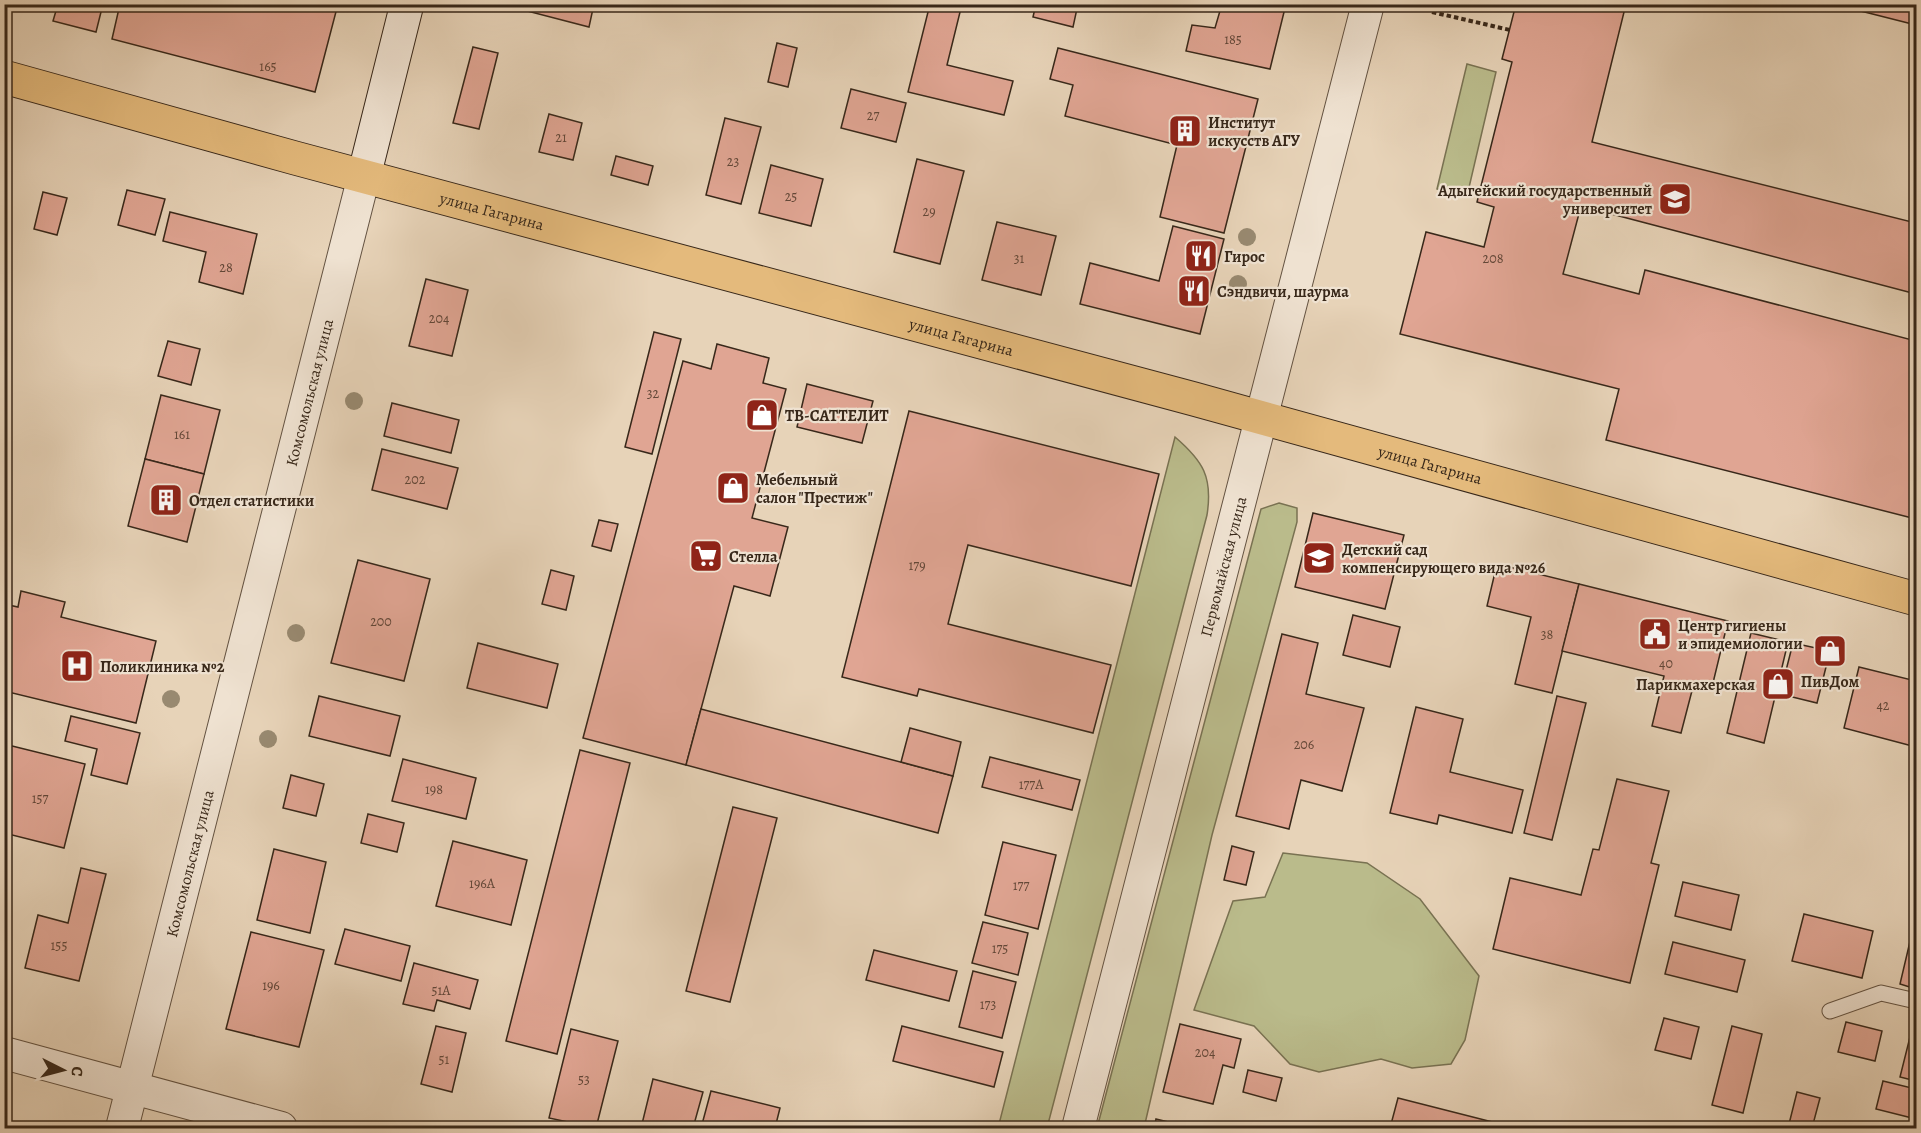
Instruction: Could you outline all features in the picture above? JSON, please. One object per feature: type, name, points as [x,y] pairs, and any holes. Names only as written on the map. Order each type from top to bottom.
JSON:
[{"type":"main road","name":"улица Гагарина","points":[[4,77],[1917,599]]},
{"type":"street","name":"Комсомольская улица","points":[[122,1128],[407,4]]},
{"type":"street","name":"Первомайская улица","points":[[1078,1128],[1368,4]]},
{"type":"street","points":[[4,1053],[281,1128]]},
{"type":"lane","points":[[1830,1011],[1881,993],[1917,1001]]},
{"type":"path","points":[[1432,12],[1510,30]]},
{"type":"green space","points":[[1467,64],[1496,72],[1467,196],[1437,189]]},
{"type":"green space","points":[[1175,437],[1193,454],[1204,471],[1208,490],[1207,515],[1047,1128],[998,1128]]},
{"type":"green space","points":[[1279,503],[1297,508],[1297,522],[1212,835],[1144,1128],[1097,1128],[1261,509]]},
{"type":"green space","points":[[1283,853],[1367,863],[1420,899],[1479,976],[1465,1040],[1451,1064],[1412,1068],[1381,1059],[1319,1072],[1290,1064],[1254,1026],[1194,1010],[1233,901],[1265,897]]},
{"type":"building","points":[[58,4],[103,4],[96,32],[53,21]]},
{"type":"building","points":[[120,4],[338,4],[315,92],[112,39]]},
{"type":"building","points":[[500,4],[594,4],[589,27]]},
{"type":"building","points":[[930,4],[962,4],[947,65],[1013,81],[1004,115],[908,92]]},
{"type":"building","points":[[1036,4],[1078,4],[1073,27],[1033,17]]},
{"type":"building","points":[[1222,4],[1286,4],[1270,69],[1186,51],[1192,25],[1215,28]]},
{"type":"building","points":[[1516,4],[1626,4],[1592,142],[1916,223],[1916,294],[1581,206],[1563,274],[1639,294],[1645,270],[1916,341],[1916,519],[1606,440],[1619,389],[1400,334],[1426,232],[1484,247],[1494,207],[1477,202],[1512,62],[1502,59]]},
{"type":"building","points":[[1833,4],[1916,4],[1916,25]]},
{"type":"building","points":[[777,43],[797,48],[788,87],[768,82]]},
{"type":"building","points":[[473,47],[498,53],[479,129],[453,123]]},
{"type":"building","name":"Институт искусств АГУ","points":[[1058,48],[1258,99],[1224,233],[1160,217],[1177,145],[1065,116],[1073,85],[1050,79]]},
{"type":"building","points":[[851,89],[906,103],[896,142],[841,128]]},
{"type":"building","points":[[549,114],[582,123],[573,160],[539,152]]},
{"type":"building","points":[[725,118],[761,127],[741,204],[706,195]]},
{"type":"building","points":[[616,156],[653,166],[648,185],[611,175]]},
{"type":"building","points":[[917,159],[964,171],[940,264],[894,252]]},
{"type":"building","points":[[771,165],[823,179],[811,226],[759,213]]},
{"type":"building","points":[[127,190],[165,199],[155,235],[118,225]]},
{"type":"building","points":[[43,192],[67,198],[57,235],[34,229]]},
{"type":"building","points":[[170,212],[257,234],[243,294],[199,282],[206,252],[163,241]]},
{"type":"building","points":[[997,222],[1056,236],[1041,295],[982,280]]},
{"type":"building","points":[[1173,226],[1224,239],[1200,334],[1080,304],[1090,263],[1159,281]]},
{"type":"building","points":[[426,279],[468,290],[452,356],[409,346]]},
{"type":"building","points":[[654,332],[681,339],[652,454],[625,447]]},
{"type":"building","points":[[168,341],[200,349],[191,385],[158,376]]},
{"type":"building","name":"Стелла","points":[[717,344],[769,358],[763,383],[786,389],[752,518],[788,527],[770,596],[734,586],[686,765],[583,738],[683,361],[711,369]]},
{"type":"building","points":[[807,384],[873,401],[862,443],[797,427]]},
{"type":"building","points":[[161,395],[220,410],[204,474],[145,459]]},
{"type":"building","points":[[392,403],[459,420],[451,453],[384,436]]},
{"type":"building","points":[[909,411],[1159,474],[1131,586],[968,545],[948,624],[1111,665],[1093,733],[919,689],[917,696],[842,677]]},
{"type":"building","points":[[382,449],[458,468],[447,509],[372,490]]},
{"type":"building","name":"Отдел статистики","points":[[145,459],[204,474],[187,542],[128,526]]},
{"type":"building","points":[[1313,513],[1404,535],[1385,609],[1295,587]]},
{"type":"building","points":[[599,520],[618,524],[611,551],[592,546]]},
{"type":"building","points":[[358,560],[430,579],[404,681],[331,663]]},
{"type":"building","points":[[1497,564],[1579,584],[1552,693],[1515,684],[1531,617],[1487,606]]},
{"type":"building","points":[[551,570],[574,576],[566,610],[542,604]]},
{"type":"building","points":[[1579,584],[1728,621],[1712,687],[1694,683],[1681,733],[1652,726],[1664,676],[1562,651]]},
{"type":"building","name":"Поликлиника №2","points":[[21,591],[65,602],[61,617],[156,641],[136,723],[4,691],[4,604],[18,607]]},
{"type":"building","points":[[1353,615],[1400,627],[1390,667],[1343,655]]},
{"type":"building","points":[[1751,633],[1788,642],[1764,743],[1727,733]]},
{"type":"building","points":[[1282,634],[1318,643],[1306,694],[1364,708],[1342,791],[1301,780],[1289,829],[1236,816]]},
{"type":"building","points":[[478,643],[558,664],[547,708],[467,688]]},
{"type":"building","points":[[1793,643],[1830,651],[1817,703],[1780,694]]},
{"type":"building","points":[[1859,667],[1916,681],[1916,747],[1844,728]]},
{"type":"building","points":[[319,696],[400,716],[390,756],[309,736]]},
{"type":"building","points":[[1557,696],[1586,703],[1552,840],[1524,833]]},
{"type":"building","points":[[1416,707],[1463,719],[1450,772],[1523,790],[1512,833],[1439,815],[1437,824],[1390,813]]},
{"type":"building","points":[[701,709],[953,776],[938,833],[686,765]]},
{"type":"building","points":[[71,716],[140,733],[127,784],[91,775],[97,749],[65,741]]},
{"type":"building","points":[[910,728],[961,742],[953,776],[901,762]]},
{"type":"building","points":[[4,744],[85,764],[64,848],[4,833]]},
{"type":"building","points":[[580,750],[630,763],[557,1054],[506,1041]]},
{"type":"building","points":[[990,757],[1080,780],[1072,810],[982,787]]},
{"type":"building","points":[[403,759],[476,778],[466,819],[392,801]]},
{"type":"building","points":[[291,775],[324,784],[316,816],[283,808]]},
{"type":"building","points":[[1617,779],[1669,791],[1651,863],[1659,865],[1630,983],[1493,949],[1510,878],[1581,895],[1593,849],[1599,850]]},
{"type":"building","points":[[733,807],[777,818],[730,1002],[686,991]]},
{"type":"building","points":[[368,814],[404,823],[397,852],[361,843]]},
{"type":"building","points":[[453,841],[527,860],[511,925],[436,906]]},
{"type":"building","points":[[1003,842],[1056,855],[1038,929],[985,915]]},
{"type":"building","points":[[1232,846],[1254,852],[1246,885],[1224,880]]},
{"type":"building","points":[[274,849],[326,862],[310,933],[257,920]]},
{"type":"building","points":[[81,868],[106,874],[79,981],[25,968],[38,915],[68,923]]},
{"type":"building","points":[[1683,882],[1739,895],[1731,930],[1675,916]]},
{"type":"building","points":[[1804,914],[1873,931],[1862,978],[1792,961]]},
{"type":"building","points":[[1916,916],[1916,989],[1900,984]]},
{"type":"building","points":[[983,922],[1028,933],[1018,975],[972,963]]},
{"type":"building","points":[[345,929],[410,946],[401,981],[335,964]]},
{"type":"building","points":[[251,932],[324,950],[299,1047],[226,1029]]},
{"type":"building","points":[[1673,942],[1745,960],[1737,992],[1665,974]]},
{"type":"building","points":[[874,950],[957,971],[949,1001],[866,980]]},
{"type":"building","points":[[414,963],[478,980],[470,1009],[437,1000],[434,1011],[403,1004]]},
{"type":"building","points":[[973,971],[1016,982],[1002,1038],[959,1027]]},
{"type":"building","points":[[1916,1013],[1916,1081],[1900,1077]]},
{"type":"building","points":[[1664,1018],[1699,1027],[1691,1059],[1655,1050]]},
{"type":"building","points":[[1846,1022],[1882,1031],[1875,1061],[1838,1052]]},
{"type":"building","points":[[1180,1024],[1241,1039],[1234,1068],[1223,1065],[1213,1104],[1163,1092]]},
{"type":"building","points":[[436,1026],[466,1033],[452,1092],[421,1084]]},
{"type":"building","points":[[902,1026],[1003,1052],[994,1087],[893,1061]]},
{"type":"building","points":[[1732,1026],[1762,1034],[1743,1113],[1712,1105]]},
{"type":"building","points":[[571,1029],[618,1041],[596,1128],[549,1118]]},
{"type":"building","points":[[1248,1070],[1282,1078],[1276,1101],[1243,1092]]},
{"type":"building","points":[[653,1079],[703,1092],[693,1128],[641,1128]]},
{"type":"building","points":[[1883,1081],[1916,1089],[1916,1119],[1876,1109]]},
{"type":"building","points":[[711,1091],[780,1108],[775,1128],[701,1128]]},
{"type":"building","points":[[1797,1092],[1820,1098],[1812,1128],[1788,1128]]},
{"type":"building","points":[[1398,1098],[1516,1128],[1390,1128]]},
{"type":"building","points":[[1156,1119],[1193,1128],[1154,1128]]},
{"type":"place","name":"Институт искусств АГУ","points":[[1185,131]]},
{"type":"place","name":"Адыгейский государственный университет","points":[[1675,199]]},
{"type":"place","name":"Гирос","points":[[1201,256]]},
{"type":"place","name":"Сэндвичи, шаурма","points":[[1194,291]]},
{"type":"place","name":"ТВ-САТТЕЛИТ","points":[[762,415]]},
{"type":"place","name":"Мебельный салон \"Престиж\"","points":[[733,488]]},
{"type":"place","name":"Отдел статистики","points":[[166,500]]},
{"type":"place","name":"Стелла","points":[[706,556]]},
{"type":"place","name":"Детский сад компенсирующего вида №26","points":[[1319,558]]},
{"type":"place","name":"Центр гигиены и эпидемиологии","points":[[1655,634]]},
{"type":"place","name":"ПивДом","points":[[1830,651]]},
{"type":"place","name":"Поликлиника №2","points":[[77,666]]},
{"type":"place","name":"Парикмахерская","points":[[1778,684]]}]
